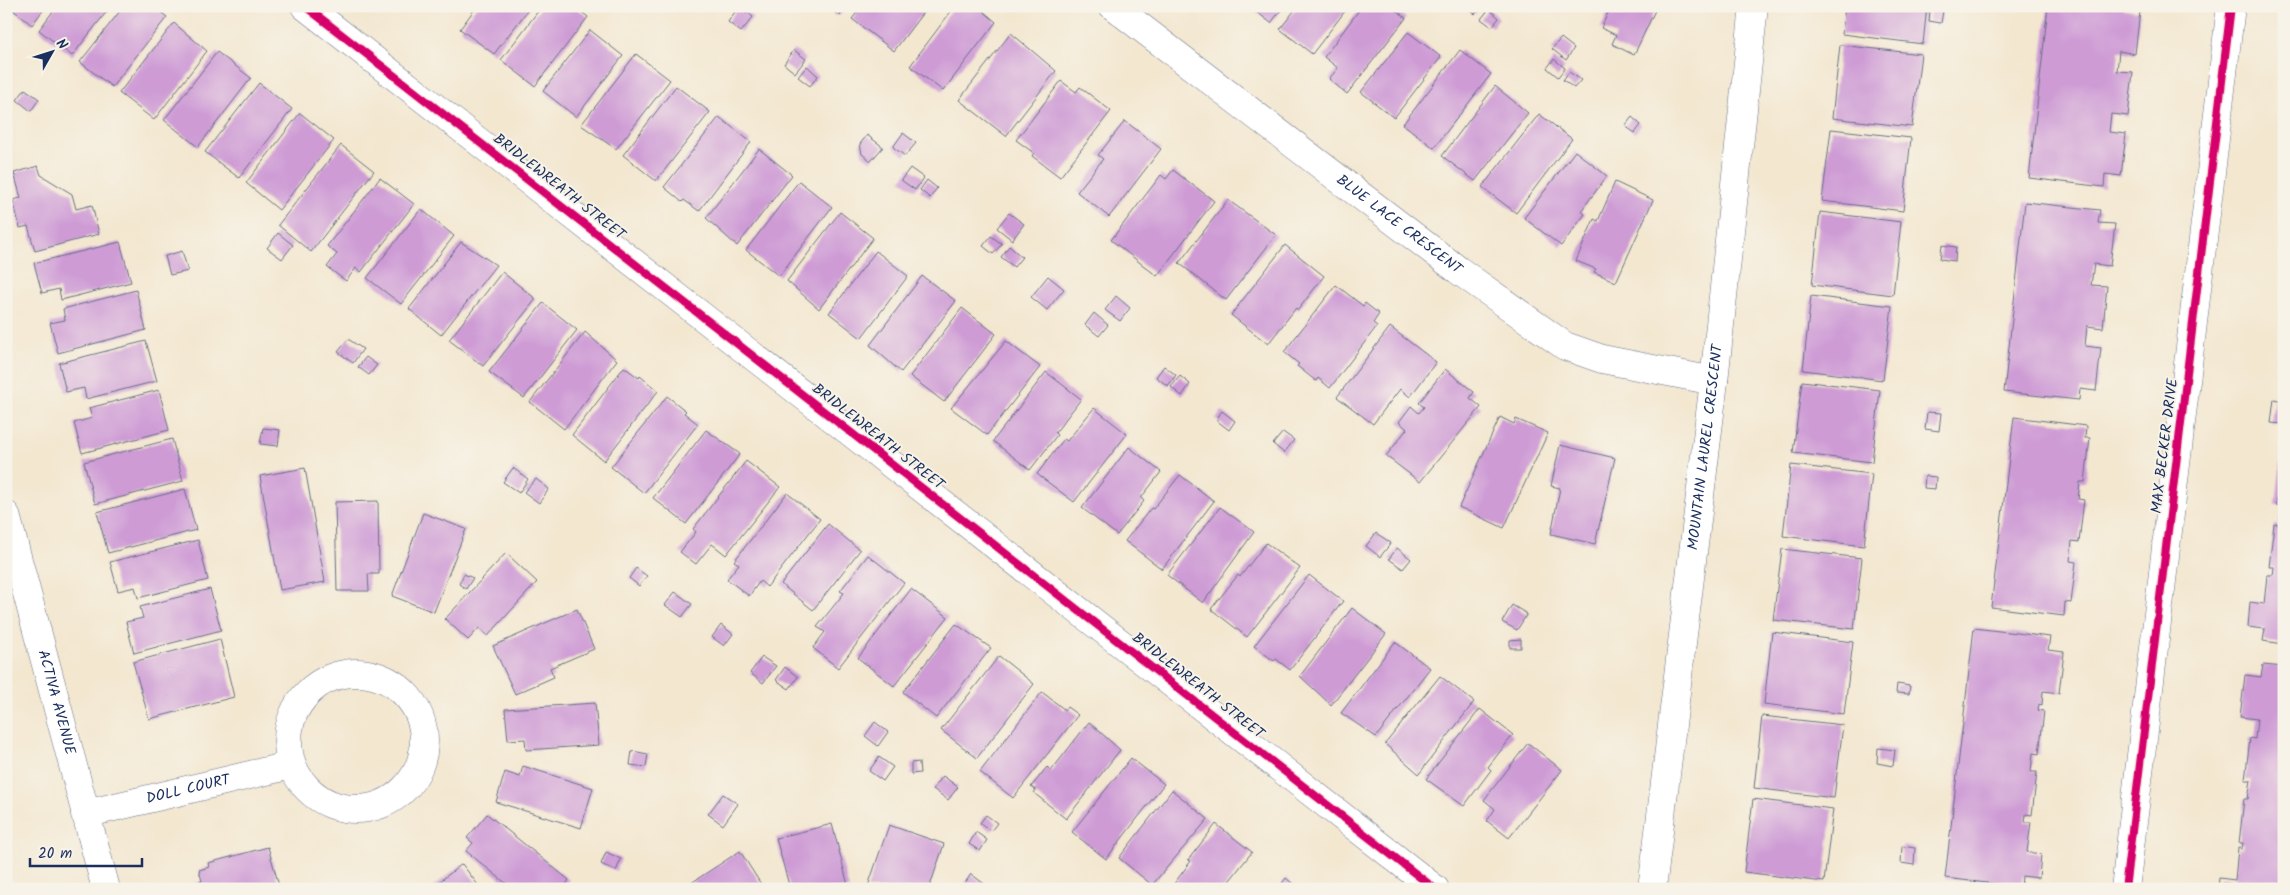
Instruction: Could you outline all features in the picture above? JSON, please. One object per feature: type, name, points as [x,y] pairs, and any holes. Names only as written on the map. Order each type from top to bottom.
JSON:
[{"type":"street","name":"BRIDLEWREATH STREET","points":[[305,6],[1435,889]]},
{"type":"street","name":"BLUE LACE CRESCENT","points":[[1113,6],[1458,270],[1565,346],[1602,359],[1714,381]]},
{"type":"street","name":"MOUNTAIN LAUREL CRESCENT","points":[[1652,889],[1714,381],[1754,6]]},
{"type":"street","name":"MAX BECKER DRIVE","points":[[2125,889],[2231,6]]},
{"type":"street","name":"ACTIVA AVENUE","points":[[6,515],[16,597],[85,814],[106,889]]},
{"type":"street","points":[[351,672],[376,675],[397,686],[412,703],[422,725],[424,745],[419,768],[400,793],[380,806],[353,810],[330,805],[304,786],[292,765],[288,731],[295,708],[310,690],[328,678],[351,672]]},
{"type":"street","name":"DOLL COURT","points":[[85,814],[292,765]]},
{"type":"building","points":[[8,6],[46,6],[32,25]]},
{"type":"building","points":[[57,6],[111,6],[72,56],[39,30]]},
{"type":"building","points":[[124,6],[152,6],[167,17],[112,87],[80,62]]},
{"type":"building","points":[[477,6],[531,6],[494,54],[460,29]]},
{"type":"building","points":[[542,6],[574,6],[588,17],[535,86],[501,60]]},
{"type":"building","points":[[739,6],[753,17],[741,32],[728,22]]},
{"type":"building","points":[[827,6],[847,6],[839,16]]},
{"type":"building","points":[[862,6],[928,6],[894,51],[852,19]]},
{"type":"building","points":[[955,6],[983,6],[985,8],[983,11],[996,22],[943,91],[910,66]]},
{"type":"building","points":[[1249,6],[1284,6],[1271,23]]},
{"type":"building","points":[[1298,6],[1349,6],[1312,54],[1280,29]]},
{"type":"building","points":[[1362,6],[1390,6],[1406,18],[1347,94],[1329,79],[1338,68],[1324,57]]},
{"type":"building","points":[[1464,6],[1482,6],[1475,14]]},
{"type":"building","points":[[1611,6],[1657,6],[1634,55],[1612,44],[1616,35],[1601,28]]},
{"type":"building","points":[[1845,6],[1927,6],[1923,44],[1842,34]]},
{"type":"building","points":[[2048,6],[2124,6],[2123,9],[2140,11],[2135,54],[2119,51],[2117,71],[2133,72],[2128,116],[2111,114],[2109,132],[2126,134],[2121,176],[2105,174],[2104,187],[2029,178]]},
{"type":"building","points":[[1489,9],[1499,18],[1492,27],[1481,19]]},
{"type":"building","points":[[1930,10],[1943,11],[1941,23],[1929,21]]},
{"type":"building","points":[[174,23],[207,51],[154,120],[119,93]]},
{"type":"building","points":[[590,30],[623,56],[576,117],[543,91]]},
{"type":"building","points":[[1408,32],[1441,57],[1394,118],[1361,92]]},
{"type":"building","points":[[1011,33],[1056,71],[1006,136],[959,100]]},
{"type":"building","points":[[1561,38],[1574,48],[1566,60],[1552,49]]},
{"type":"building","points":[[1840,45],[1921,54],[1912,127],[1832,118]]},
{"type":"building","points":[[794,50],[806,59],[795,73],[784,64]]},
{"type":"building","points":[[1460,50],[1491,74],[1434,148],[1403,124]]},
{"type":"building","points":[[217,52],[251,78],[198,147],[164,120]]},
{"type":"building","points":[[636,54],[670,80],[616,149],[581,125]]},
{"type":"building","points":[[1554,59],[1565,68],[1558,77],[1547,68]]},
{"type":"building","points":[[807,66],[818,76],[810,86],[798,77]]},
{"type":"building","points":[[1569,72],[1581,80],[1574,88],[1563,80]]},
{"type":"building","points":[[1061,81],[1076,92],[1080,87],[1111,111],[1060,177],[1032,156],[1034,153],[1016,140]]},
{"type":"building","points":[[259,83],[292,109],[239,178],[205,152]]},
{"type":"building","points":[[676,86],[710,112],[656,181],[623,155]]},
{"type":"building","points":[[1495,86],[1528,113],[1475,181],[1442,156]]},
{"type":"building","points":[[25,89],[39,99],[31,111],[17,100]]},
{"type":"building","points":[[300,113],[334,140],[279,210],[246,183]]},
{"type":"building","points":[[1539,114],[1572,139],[1516,213],[1482,187]]},
{"type":"building","points":[[719,117],[751,142],[699,211],[684,200],[682,202],[664,187]]},
{"type":"building","points":[[1632,117],[1641,125],[1635,133],[1625,126]]},
{"type":"building","points":[[1125,121],[1161,149],[1109,217],[1077,192],[1103,159],[1098,155]]},
{"type":"building","points":[[1831,129],[1911,138],[1903,211],[1822,201]]},
{"type":"building","points":[[903,133],[916,143],[905,156],[893,147]]},
{"type":"building","points":[[867,135],[883,147],[871,161],[862,154],[860,144]]},
{"type":"building","points":[[341,145],[374,171],[311,252],[278,225]]},
{"type":"building","points":[[759,149],[792,175],[737,246],[706,218]]},
{"type":"building","points":[[1575,151],[1607,176],[1581,211],[1585,214],[1561,246],[1524,218]]},
{"type":"building","points":[[38,166],[41,175],[72,194],[76,209],[92,205],[99,234],[35,251],[28,226],[20,228],[13,200],[21,198],[14,173]]},
{"type":"building","points":[[910,168],[924,178],[915,190],[901,180]]},
{"type":"building","points":[[1173,170],[1214,201],[1157,276],[1111,240],[1161,175],[1166,179]]},
{"type":"building","points":[[380,178],[414,204],[361,272],[356,268],[346,281],[327,267],[337,254],[327,246]]},
{"type":"building","points":[[927,180],[937,188],[930,198],[920,190]]},
{"type":"building","points":[[799,181],[832,207],[779,276],[746,250]]},
{"type":"building","points":[[1615,182],[1653,200],[1616,282],[1594,272],[1596,269],[1576,261],[1594,219],[1598,221]]},
{"type":"building","points":[[1228,200],[1276,235],[1226,300],[1179,263]]},
{"type":"building","points":[[2025,202],[2100,210],[2098,223],[2115,224],[2110,266],[2094,264],[2091,285],[2107,286],[2103,328],[2087,326],[2085,346],[2101,348],[2096,391],[2080,389],[2079,400],[2004,392]]},
{"type":"building","points":[[421,209],[454,236],[401,304],[367,278]]},
{"type":"building","points":[[840,212],[873,238],[819,309],[787,281]]},
{"type":"building","points":[[1820,212],[1901,222],[1893,295],[1812,285]]},
{"type":"building","points":[[1009,213],[1024,224],[1012,240],[997,228]]},
{"type":"building","points":[[278,233],[293,245],[282,259],[267,248]]},
{"type":"building","points":[[991,236],[1002,244],[993,254],[983,246]]},
{"type":"building","points":[[120,242],[131,282],[61,300],[59,289],[42,293],[34,263]]},
{"type":"building","points":[[461,242],[496,265],[441,335],[409,309]]},
{"type":"building","points":[[1285,245],[1324,276],[1298,310],[1296,308],[1268,344],[1231,315]]},
{"type":"building","points":[[1942,245],[1956,247],[1955,261],[1940,259]]},
{"type":"building","points":[[1009,246],[1022,257],[1014,267],[1001,257]]},
{"type":"building","points":[[182,251],[188,271],[170,275],[165,256]]},
{"type":"building","points":[[876,251],[908,276],[861,338],[829,313]]},
{"type":"building","points":[[502,272],[536,299],[483,366],[449,340]]},
{"type":"building","points":[[922,276],[956,301],[901,372],[870,345]]},
{"type":"building","points":[[1048,276],[1064,289],[1047,310],[1031,297]]},
{"type":"building","points":[[1336,285],[1363,306],[1365,303],[1379,314],[1373,323],[1377,326],[1330,388],[1318,378],[1316,381],[1297,366],[1299,364],[1284,352]]},
{"type":"building","points":[[136,290],[146,330],[58,353],[50,323],[65,320],[63,309]]},
{"type":"building","points":[[1116,296],[1130,308],[1120,321],[1105,310]]},
{"type":"building","points":[[1811,296],[1892,306],[1883,380],[1803,370]]},
{"type":"building","points":[[543,303],[577,330],[524,398],[489,372]]},
{"type":"building","points":[[962,308],[996,334],[944,402],[910,376]]},
{"type":"building","points":[[1094,313],[1108,325],[1099,336],[1085,325]]},
{"type":"building","points":[[1390,327],[1436,362],[1410,397],[1400,389],[1373,424],[1337,397]]},
{"type":"building","points":[[585,332],[617,360],[564,429],[530,402]]},
{"type":"building","points":[[348,339],[363,349],[353,363],[338,352]]},
{"type":"building","points":[[146,341],[157,381],[86,399],[84,388],[66,392],[59,363]]},
{"type":"building","points":[[1006,341],[1040,367],[987,435],[951,408]]},
{"type":"building","points":[[366,357],[377,365],[369,375],[358,367]]},
{"type":"building","points":[[1164,366],[1176,375],[1168,386],[1156,377]]},
{"type":"building","points":[[624,367],[639,378],[640,376],[658,391],[604,461],[572,435]]},
{"type":"building","points":[[1445,369],[1474,392],[1470,398],[1481,407],[1420,482],[1386,456],[1407,429],[1399,422],[1411,406],[1419,413],[1424,407],[1419,403]]},
{"type":"building","points":[[1046,372],[1081,399],[1055,433],[1057,435],[1030,470],[993,441]]},
{"type":"building","points":[[1180,376],[1190,384],[1182,396],[1171,387]]},
{"type":"building","points":[[1802,381],[1880,390],[1872,462],[1793,453]]},
{"type":"building","points":[[159,390],[169,430],[82,453],[74,423],[92,418],[89,408]]},
{"type":"building","points":[[667,396],[686,411],[684,413],[698,424],[644,493],[611,467]]},
{"type":"building","points":[[2274,399],[2284,401],[2284,424],[2271,423]]},
{"type":"building","points":[[1094,408],[1127,434],[1074,502],[1037,474],[1064,439],[1067,441]]},
{"type":"building","points":[[1222,411],[1235,421],[1229,430],[1216,420]]},
{"type":"building","points":[[1927,412],[1941,413],[1939,431],[1925,429]]},
{"type":"building","points":[[1500,417],[1514,424],[1516,419],[1548,433],[1504,528],[1459,507]]},
{"type":"building","points":[[2014,417],[2086,426],[2085,438],[2090,438],[2085,482],[2080,482],[2078,499],[2084,500],[2079,542],[2072,541],[2070,561],[2076,562],[2071,603],[2065,602],[2064,616],[1991,607]]},
{"type":"building","points":[[263,428],[280,430],[278,446],[260,444]]},
{"type":"building","points":[[706,430],[740,454],[686,524],[653,498]]},
{"type":"building","points":[[1283,432],[1294,440],[1284,453],[1273,444]]},
{"type":"building","points":[[172,439],[183,481],[95,504],[84,462]]},
{"type":"building","points":[[1560,445],[1615,458],[1595,544],[1551,534],[1560,488],[1551,486]]},
{"type":"building","points":[[1129,447],[1161,472],[1141,498],[1144,501],[1117,535],[1082,508]]},
{"type":"building","points":[[746,461],[780,487],[726,555],[712,544],[696,564],[680,552],[696,532],[693,529]]},
{"type":"building","points":[[2281,462],[2284,463],[2284,644],[2263,641],[2265,629],[2248,627],[2250,602],[2264,604],[2267,575],[2273,575],[2274,567],[2269,567],[2274,524],[2279,525],[2282,505],[2276,505]]},
{"type":"building","points":[[1791,465],[1872,474],[1864,546],[1783,536]]},
{"type":"building","points":[[305,468],[325,582],[280,590],[260,476]]},
{"type":"building","points":[[513,468],[528,479],[519,493],[503,482]]},
{"type":"building","points":[[1180,475],[1214,501],[1162,569],[1125,541]]},
{"type":"building","points":[[1925,476],[1936,477],[1935,489],[1924,488]]},
{"type":"building","points":[[536,479],[549,489],[539,503],[524,492]]},
{"type":"building","points":[[185,489],[196,530],[108,553],[97,512]]},
{"type":"building","points":[[787,493],[820,519],[767,587],[760,581],[749,596],[727,579],[739,564],[734,561]]},
{"type":"building","points":[[378,501],[379,574],[368,574],[369,591],[337,591],[335,502]]},
{"type":"building","points":[[1220,507],[1254,532],[1203,603],[1167,575]]},
{"type":"building","points":[[423,513],[466,529],[434,612],[392,596]]},
{"type":"building","points":[[828,524],[860,550],[813,610],[781,584]]},
{"type":"building","points":[[1376,533],[1391,543],[1380,557],[1366,546]]},
{"type":"building","points":[[198,540],[208,580],[138,598],[135,587],[118,591],[110,562]]},
{"type":"building","points":[[1266,543],[1300,568],[1247,637],[1211,609],[1238,575],[1240,577]]},
{"type":"building","points":[[1397,548],[1411,559],[1403,569],[1389,559]]},
{"type":"building","points":[[1782,549],[1862,558],[1854,629],[1773,620]]},
{"type":"building","points":[[506,553],[537,582],[488,636],[479,628],[468,640],[445,619]]},
{"type":"building","points":[[868,555],[904,583],[838,668],[813,648],[825,632],[817,627],[844,593],[840,591]]},
{"type":"building","points":[[636,568],[647,576],[639,586],[629,578]]},
{"type":"building","points":[[464,574],[473,578],[466,589],[459,584]]},
{"type":"building","points":[[1309,575],[1343,601],[1290,670],[1254,646]]},
{"type":"building","points":[[210,589],[221,630],[134,653],[126,622],[143,618],[140,607]]},
{"type":"building","points":[[911,589],[948,617],[894,686],[858,658]]},
{"type":"building","points":[[675,592],[692,604],[682,617],[665,605]]},
{"type":"building","points":[[1512,605],[1527,614],[1517,630],[1502,622]]},
{"type":"building","points":[[1352,608],[1386,634],[1331,705],[1300,676]]},
{"type":"building","points":[[577,609],[594,649],[550,668],[554,677],[515,694],[493,646]]},
{"type":"building","points":[[956,624],[991,648],[936,718],[903,692]]},
{"type":"building","points":[[721,625],[733,634],[724,646],[712,637]]},
{"type":"building","points":[[1974,628],[2050,637],[2048,650],[2064,652],[2059,693],[2043,691],[2042,705],[2039,704],[2038,710],[2044,711],[2039,754],[2033,753],[2031,772],[2037,772],[2032,815],[2026,814],[2025,822],[2031,822],[2027,852],[2041,854],[2039,878],[2022,876],[2021,887],[1945,878]]},
{"type":"building","points":[[1772,632],[1853,642],[1844,714],[1764,704]]},
{"type":"building","points":[[220,639],[234,697],[149,719],[133,662]]},
{"type":"building","points":[[1521,639],[1521,648],[1510,648],[1510,640]]},
{"type":"building","points":[[1395,642],[1430,668],[1376,737],[1341,713]]},
{"type":"building","points":[[999,656],[1034,684],[977,758],[941,730]]},
{"type":"building","points":[[762,657],[776,666],[763,683],[750,673]]},
{"type":"building","points":[[2263,665],[2284,667],[2284,889],[2218,889],[2219,878],[2235,880],[2238,848],[2242,849],[2243,843],[2239,843],[2244,799],[2248,799],[2251,780],[2245,780],[2250,738],[2255,739],[2257,719],[2240,717],[2245,675],[2261,677]]},
{"type":"building","points":[[785,667],[798,677],[789,689],[776,680]]},
{"type":"building","points":[[1440,676],[1474,702],[1419,774],[1385,744]]},
{"type":"building","points":[[1897,684],[1910,686],[1909,694],[1896,693]]},
{"type":"building","points":[[1042,692],[1065,710],[1067,707],[1078,715],[1013,798],[980,772]]},
{"type":"building","points":[[595,703],[599,745],[526,750],[525,739],[508,740],[505,709]]},
{"type":"building","points":[[1480,709],[1513,735],[1488,767],[1491,770],[1464,806],[1426,779]]},
{"type":"building","points":[[1762,716],[1843,725],[1834,798],[1754,788]]},
{"type":"building","points":[[875,722],[888,732],[878,746],[865,736]]},
{"type":"building","points":[[1089,722],[1120,750],[1066,819],[1034,793],[1036,790],[1031,787],[1047,767],[1051,771]]},
{"type":"building","points":[[1528,743],[1562,770],[1509,838],[1487,821],[1495,809],[1484,800]]},
{"type":"building","points":[[1878,748],[1895,750],[1893,766],[1877,763]]},
{"type":"building","points":[[632,751],[648,754],[646,767],[630,765]]},
{"type":"building","points":[[879,757],[893,767],[883,781],[869,771]]},
{"type":"building","points":[[1131,758],[1164,784],[1106,859],[1072,832]]},
{"type":"building","points":[[919,762],[920,773],[911,774],[911,763]]},
{"type":"building","points":[[523,766],[593,788],[581,828],[496,802],[505,772],[520,777]]},
{"type":"building","points":[[943,776],[958,787],[948,800],[933,789]]},
{"type":"building","points":[[1172,790],[1208,819],[1152,885],[1119,858]]},
{"type":"building","points":[[723,794],[738,804],[723,825],[708,814]]},
{"type":"building","points":[[1753,799],[1833,809],[1824,882],[1744,872]]},
{"type":"building","points":[[487,814],[569,880],[563,889],[513,889],[466,851],[473,843],[467,838]]},
{"type":"building","points":[[986,815],[997,823],[991,831],[980,823]]},
{"type":"building","points":[[832,824],[849,889],[790,889],[776,838]]},
{"type":"building","points":[[1216,824],[1252,852],[1223,889],[1170,889],[1191,861],[1188,860]]},
{"type":"building","points":[[889,825],[944,844],[929,889],[867,889]]},
{"type":"building","points":[[976,832],[987,840],[980,851],[969,844]]},
{"type":"building","points":[[1902,846],[1915,848],[1914,865],[1901,863]]},
{"type":"building","points":[[268,847],[280,889],[195,889],[194,884],[202,881],[199,870],[209,867],[208,863]]},
{"type":"building","points":[[740,851],[764,889],[686,889],[685,887]]},
{"type":"building","points":[[606,852],[621,859],[616,871],[601,864]]},
{"type":"building","points":[[462,864],[481,889],[430,889]]},
{"type":"building","points":[[971,874],[991,889],[961,889]]},
{"type":"building","points":[[1286,878],[1299,889],[1278,889]]},
{"type":"cycle path","points":[[305,6],[1435,889]]},
{"type":"cycle path","points":[[2125,889],[2231,6]]}]
